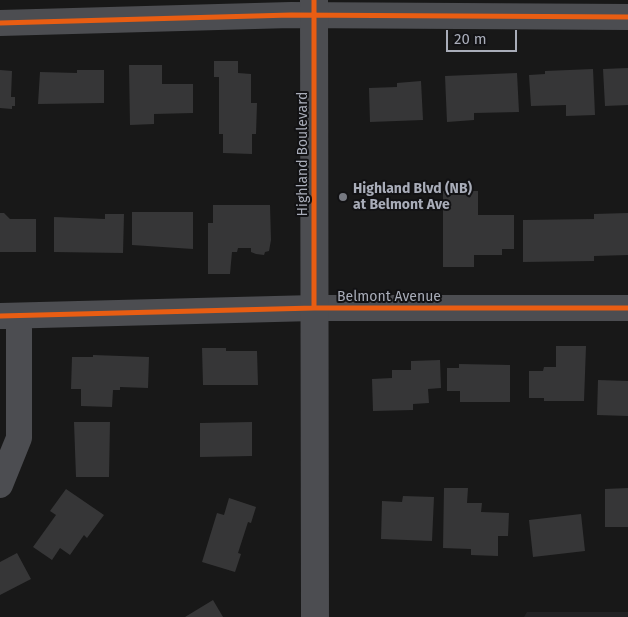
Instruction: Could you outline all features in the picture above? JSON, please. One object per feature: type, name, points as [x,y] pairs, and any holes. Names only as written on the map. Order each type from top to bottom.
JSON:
[{"type":"street","points":[[0,24],[314,8],[628,18]]},
{"type":"street","name":"Highland Boulevard","points":[[314,8],[315,617]]},
{"type":"street","name":"Belmont Avenue","points":[[9,316],[314,308],[628,308]]},
{"type":"street","points":[[0,485],[19,438],[9,316]]},
{"type":"shaded area","points":[[527,612],[628,612],[628,617],[524,617]]},
{"type":"building","points":[[214,61],[238,61],[238,73],[251,74],[251,103],[257,103],[256,134],[252,134],[252,154],[223,153],[223,134],[219,134],[219,77],[214,77]]},
{"type":"building","points":[[129,65],[162,65],[162,84],[193,84],[193,113],[154,114],[154,124],[130,125]]},
{"type":"building","points":[[628,68],[628,105],[605,106],[603,69]]},
{"type":"building","points":[[593,69],[595,115],[566,116],[566,105],[531,106],[529,75],[545,74],[545,71]]},
{"type":"building","points":[[0,70],[12,71],[11,97],[15,97],[15,106],[12,106],[12,109],[0,108]]},
{"type":"building","points":[[77,70],[104,70],[104,103],[38,104],[40,72],[77,73]]},
{"type":"building","points":[[517,73],[519,112],[474,113],[474,120],[447,122],[445,76]]},
{"type":"building","points":[[421,81],[423,120],[370,122],[369,88],[397,87],[397,83]]},
{"type":"building","points":[[443,191],[478,191],[478,215],[514,215],[514,249],[502,249],[502,255],[474,255],[474,267],[443,267]]},
{"type":"building","points":[[213,205],[270,205],[271,240],[269,251],[265,252],[264,255],[251,252],[251,248],[238,248],[237,252],[232,252],[230,274],[208,274],[208,223],[213,223]]},
{"type":"building","points":[[132,212],[193,212],[193,249],[132,245]]},
{"type":"building","points":[[0,213],[4,213],[10,219],[36,219],[36,252],[0,252]]},
{"type":"building","points":[[628,213],[628,255],[594,256],[594,261],[523,262],[523,220],[594,219],[594,214]]},
{"type":"building","points":[[105,214],[124,214],[123,253],[54,252],[54,217],[105,219]]},
{"type":"building","points":[[556,346],[586,346],[584,401],[544,401],[544,398],[529,398],[529,371],[543,371],[544,367],[556,367]]},
{"type":"building","points":[[202,348],[226,348],[226,351],[257,351],[258,385],[203,385]]},
{"type":"building","points":[[93,355],[149,357],[148,388],[120,387],[120,390],[113,390],[112,407],[81,406],[81,389],[71,389],[72,357],[93,357]]},
{"type":"building","points":[[440,360],[441,388],[428,389],[429,403],[413,404],[413,410],[373,411],[372,379],[392,378],[392,370],[411,370],[411,361]]},
{"type":"building","points":[[459,364],[510,365],[510,402],[460,402],[460,391],[447,391],[447,368],[459,368]]},
{"type":"building","points":[[598,380],[628,381],[628,416],[597,415]]},
{"type":"building","points":[[74,422],[110,422],[109,477],[76,477]]},
{"type":"building","points":[[252,422],[252,456],[200,457],[200,423]]},
{"type":"building","points":[[444,488],[468,488],[467,503],[482,503],[481,512],[509,513],[508,536],[498,536],[498,556],[471,555],[471,549],[443,548]]},
{"type":"building","points":[[628,488],[628,527],[605,527],[605,489]]},
{"type":"building","points":[[66,489],[104,515],[87,538],[84,535],[70,555],[60,548],[52,560],[33,547],[56,515],[50,511]]},
{"type":"building","points":[[403,496],[434,497],[432,541],[381,539],[382,501],[402,502]]},
{"type":"building","points":[[229,498],[256,507],[251,523],[248,522],[238,553],[241,554],[235,572],[202,562],[217,513],[224,515]]},
{"type":"building","points":[[581,514],[585,551],[533,557],[529,520]]},
{"type":"building","points":[[17,553],[31,579],[0,595],[0,562]]},
{"type":"building","points":[[213,600],[223,617],[185,617]]},
{"type":"cycle path","points":[[314,0],[314,308]]},
{"type":"cycle path","points":[[0,23],[291,15],[628,17]]},
{"type":"cycle path","points":[[0,316],[314,308],[628,308]]},
{"type":"place","name":"Highland Blvd (NB) at Belmont Ave","points":[[343,197]]}]
